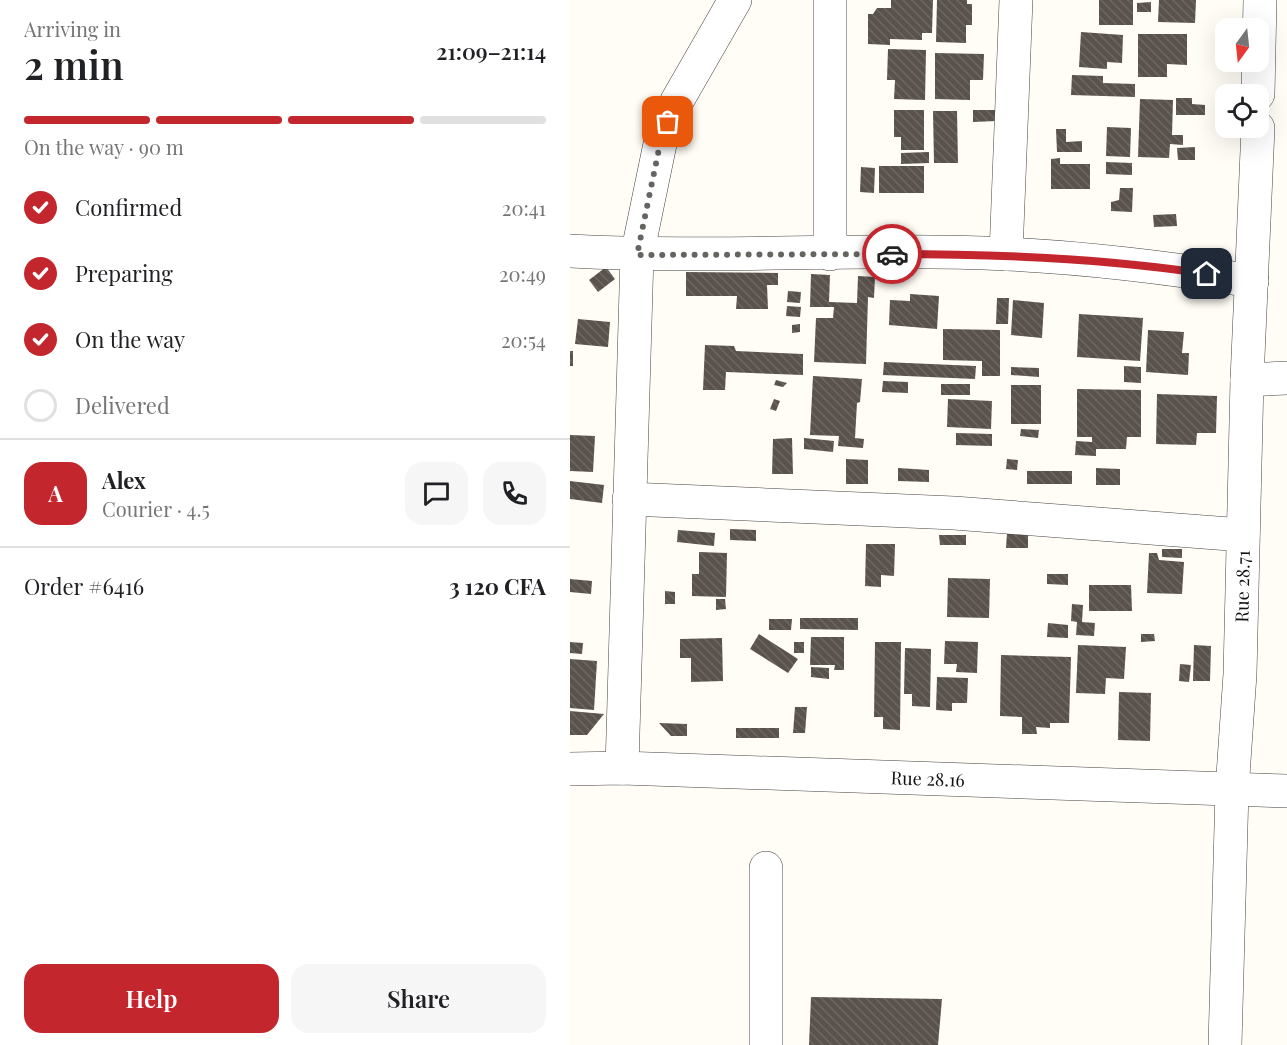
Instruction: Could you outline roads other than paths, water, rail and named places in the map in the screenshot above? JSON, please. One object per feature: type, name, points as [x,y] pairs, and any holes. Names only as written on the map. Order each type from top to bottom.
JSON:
[{"type":"street","points":[[622,768],[637,255],[660,144],[677,101],[735,0]]},
{"type":"street","points":[[830,0],[830,254]]},
{"type":"street","points":[[1006,254],[1016,0]]},
{"type":"street","points":[[1258,84],[1260,0]]},
{"type":"street","name":"Rue 28.71","points":[[1225,1045],[1232,790],[1240,674],[1247,380],[1258,138]]},
{"type":"street","points":[[570,251],[637,255],[1006,254],[1140,263],[1252,280]]},
{"type":"street","points":[[1247,380],[1287,378]]},
{"type":"street","points":[[629,500],[954,513],[1242,535]]},
{"type":"street","name":"Rue 28.16","points":[[570,769],[622,768],[1287,791]]},
{"type":"street","points":[[766,868],[766,1045]]}]
